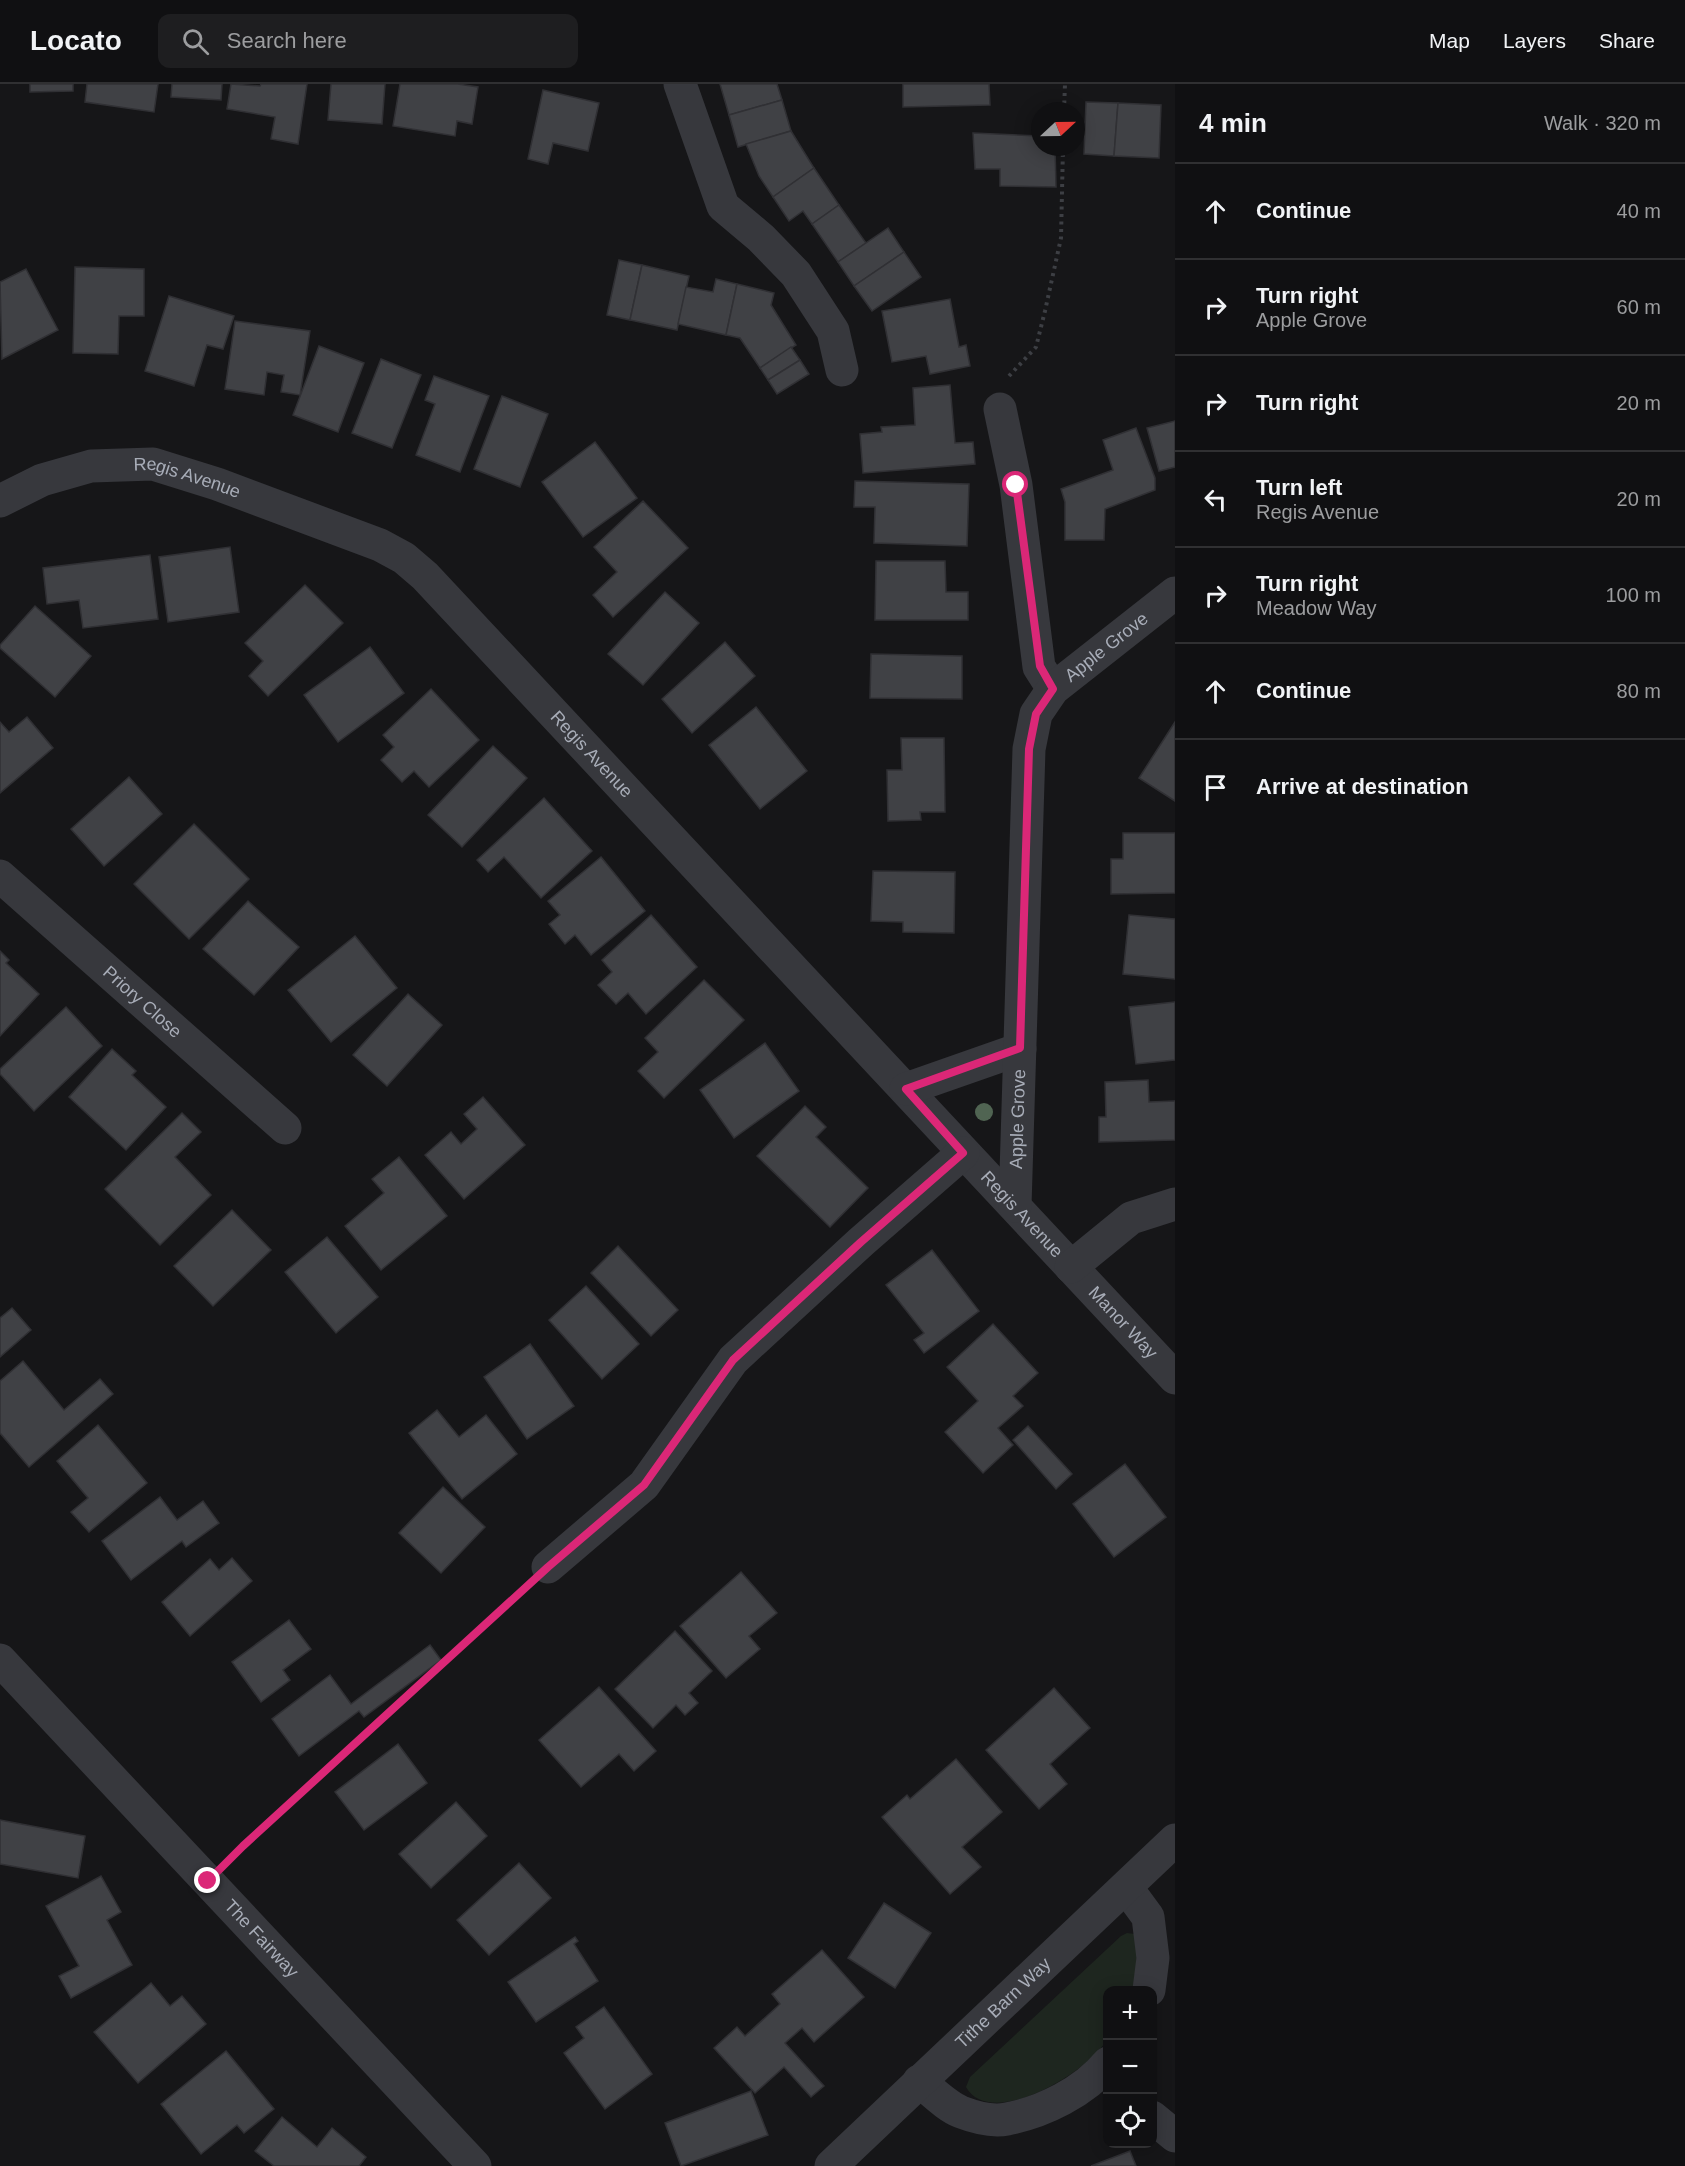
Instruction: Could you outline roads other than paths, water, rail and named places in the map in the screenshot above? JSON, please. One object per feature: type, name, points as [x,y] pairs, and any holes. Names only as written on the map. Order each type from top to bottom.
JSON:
[{"type":"street","points":[[680,84],[723,207],[761,238],[796,274],[833,331],[842,370]]},
{"type":"street","points":[[1000,410],[1016,485],[1040,666],[1053,689]]},
{"type":"street","name":"Regis Avenue","points":[[0,501],[42,480],[91,466],[153,464],[239,492],[380,545],[404,558],[433,585],[1071,1267]]},
{"type":"street","name":"Apple Grove","points":[[1015,1206],[1029,749],[1036,714],[1053,689],[1175,593]]},
{"type":"street","name":"Priory Close","points":[[0,876],[285,1128]]},
{"type":"street","points":[[906,1089],[1020,1048]]},
{"type":"street","points":[[548,1567],[644,1485],[733,1360],[861,1242],[963,1153]]},
{"type":"street","points":[[1071,1267],[1131,1218],[1175,1204]]},
{"type":"street","name":"Manor Way","points":[[1071,1267],[1175,1378]]},
{"type":"street","name":"The Fairway","points":[[0,1660],[475,2166]]},
{"type":"street","name":"Tithe Barn Way","points":[[831,2166],[1175,1840]]},
{"type":"street","points":[[1126,1887],[1148,1917],[1153,1958],[1150,1986]]},
{"type":"street","points":[[919,2081],[958,2111],[980,2118],[1005,2120],[1044,2107],[1075,2092],[1103,2073]]},
{"type":"street","points":[[1157,2121],[1175,2136]]}]
